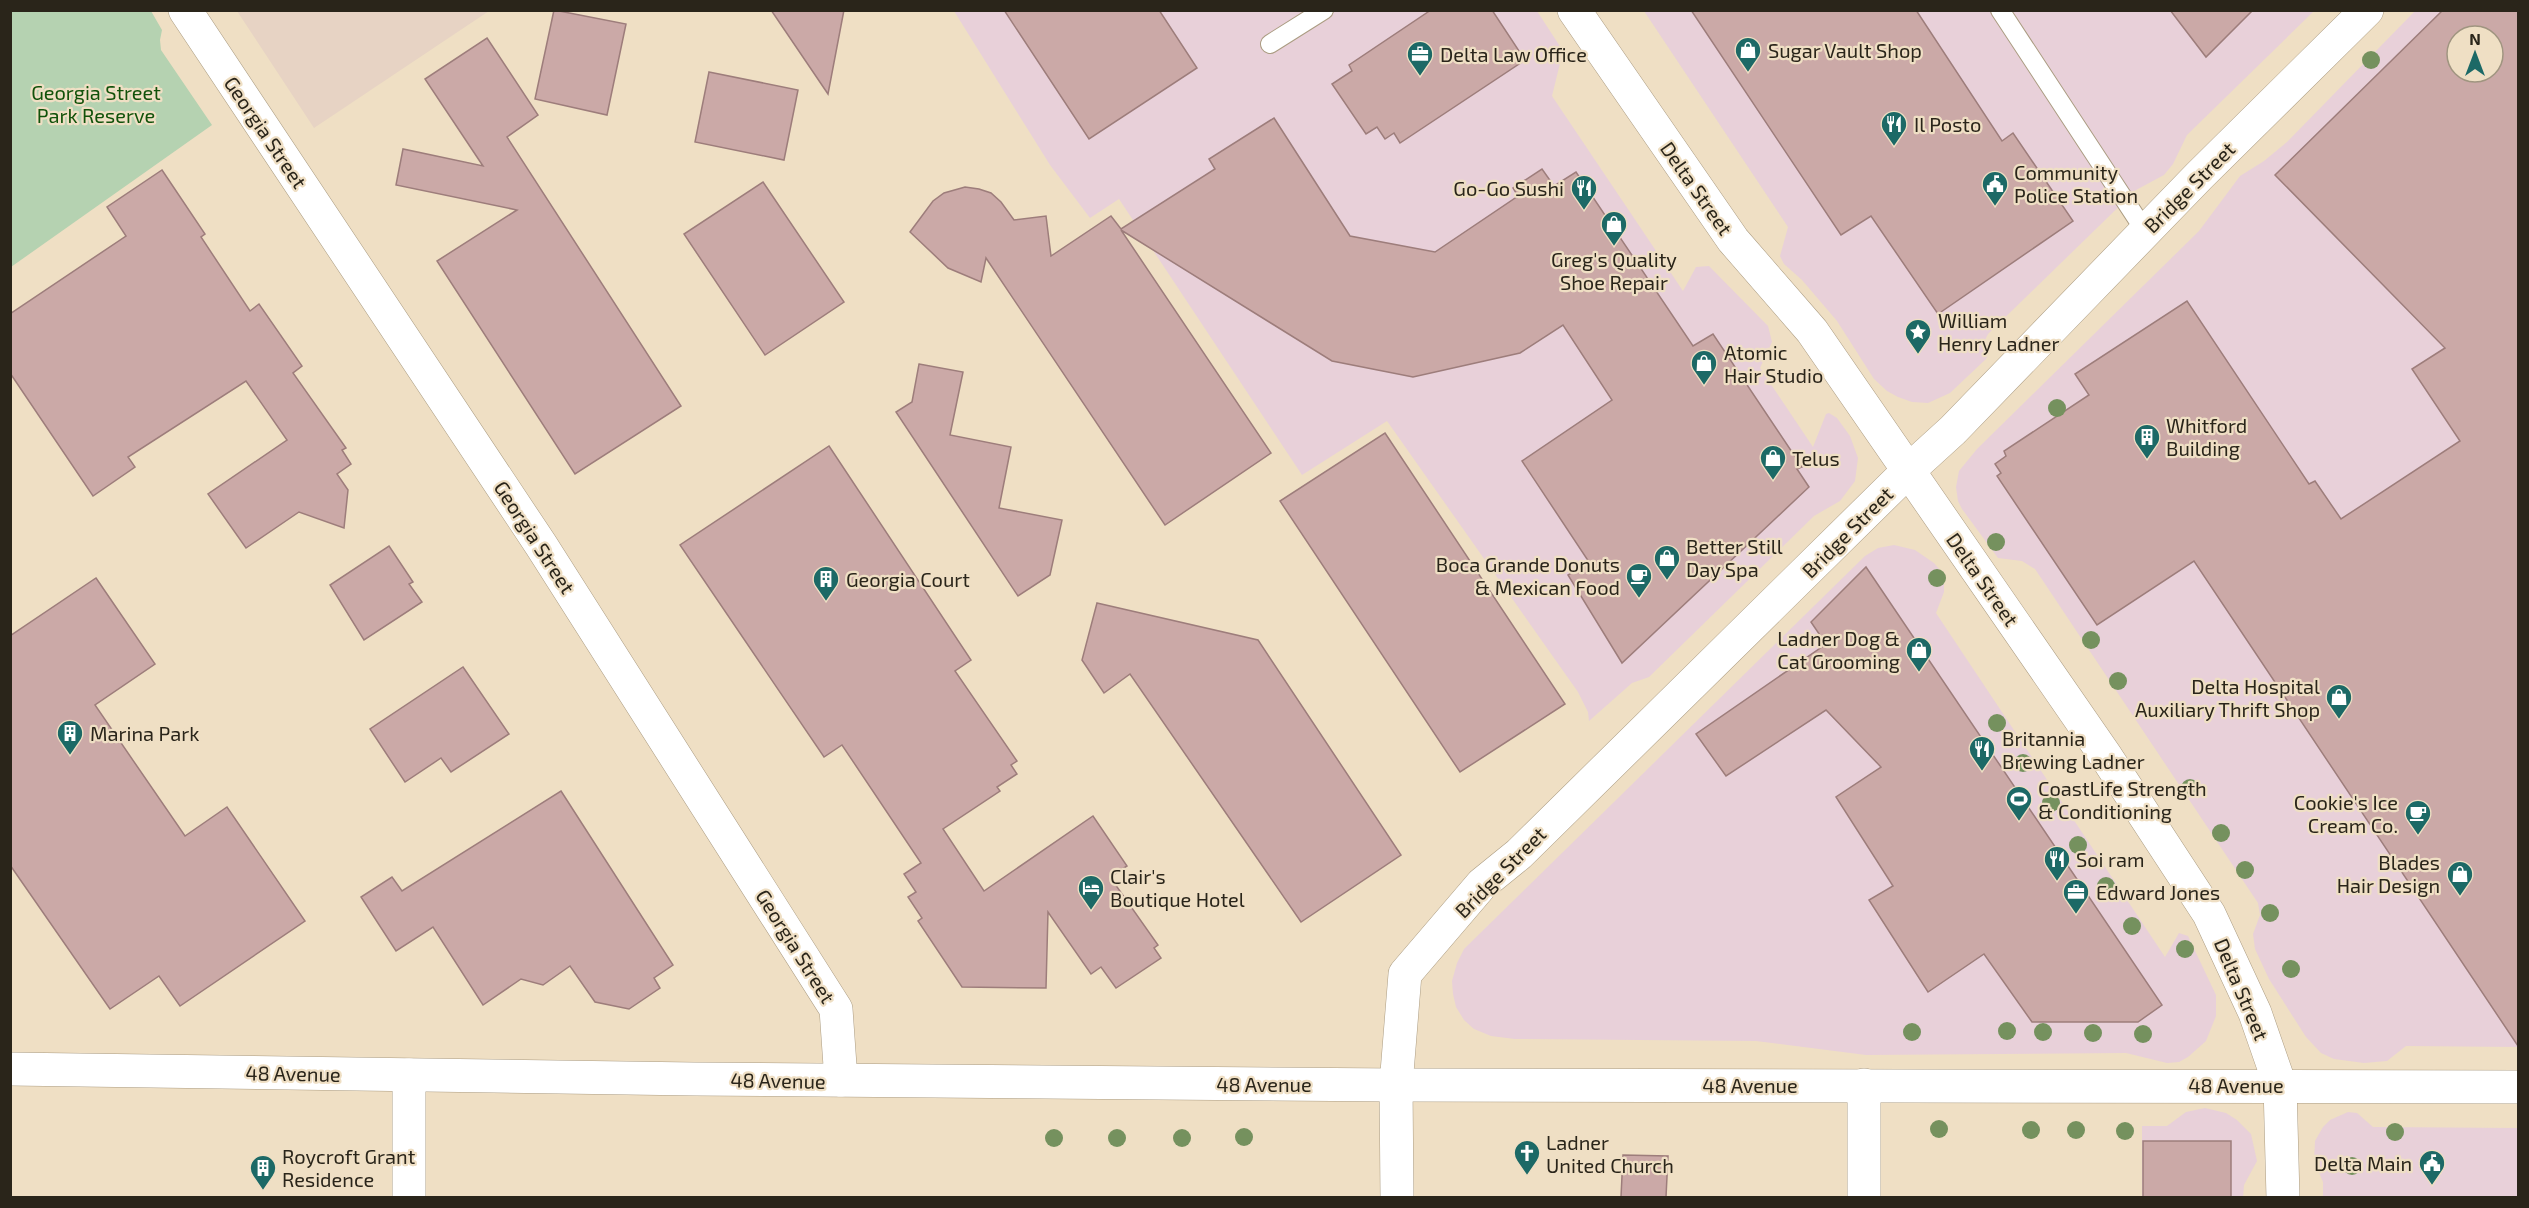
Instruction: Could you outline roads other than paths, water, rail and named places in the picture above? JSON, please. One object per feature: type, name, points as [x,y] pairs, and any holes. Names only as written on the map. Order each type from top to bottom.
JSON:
[{"type":"street","name":"Georgia Street","points":[[185,10],[534,535],[836,1009],[841,1080]]},
{"type":"street","name":"Delta Street","points":[[1574,10],[1733,240],[1812,331],[2107,758],[2210,914],[2255,1013],[2280,1085],[2283,1197]]},
{"type":"street","name":"Bridge Street","points":[[1398,1197],[1396,1085],[1405,974],[1482,884],[1519,854],[1908,471],[1953,430],[2145,231],[2367,10]]},
{"type":"street","name":"48 Avenue","points":[[10,1069],[1396,1085],[2518,1087]]},
{"type":"street","points":[[409,1075],[410,1197]]},
{"type":"street","points":[[1864,1085],[1864,1197]]},
{"type":"lane","points":[[1270,44],[1324,10]]},
{"type":"lane","points":[[2000,10],[2145,231]]},
{"type":"place","name":"Sugar Vault Shop","points":[[1748,73]]},
{"type":"place","name":"Delta Law Office","points":[[1420,77]]},
{"type":"place","name":"Il Posto","points":[[1894,147]]},
{"type":"place","name":"Community Police Station","points":[[1995,207]]},
{"type":"place","name":"Go-Go Sushi","points":[[1584,211]]},
{"type":"place","name":"Greg's Quality Shoe Repair","points":[[1614,247]]},
{"type":"place","name":"William Henry Ladner","points":[[1918,355]]},
{"type":"place","name":"Atomic Hair Studio","points":[[1704,386]]},
{"type":"place","name":"Whitford Building","points":[[2147,460]]},
{"type":"place","name":"Telus","points":[[1773,481]]},
{"type":"place","name":"Better Still Day Spa","points":[[1667,581]]},
{"type":"place","name":"Boca Grande Donuts & Mexican Food","points":[[1639,599]]},
{"type":"place","name":"Georgia Court","points":[[826,602]]},
{"type":"place","name":"Ladner Dog & Cat Grooming","points":[[1919,673]]},
{"type":"place","name":"Delta Hospital Auxiliary Thrift Shop","points":[[2339,720]]},
{"type":"place","name":"Marina Park","points":[[70,756]]},
{"type":"place","name":"Britannia Brewing Ladner","points":[[1982,772]]},
{"type":"place","name":"CoastLife Strength & Conditioning","points":[[2019,822]]},
{"type":"place","name":"Cookie's Ice Cream Co.","points":[[2418,836]]},
{"type":"place","name":"Soi ram","points":[[2057,882]]},
{"type":"place","name":"Blades Hair Design","points":[[2460,897]]},
{"type":"place","name":"Clair's Boutique Hotel","points":[[1091,911]]},
{"type":"place","name":"Edward Jones","points":[[2076,915]]},
{"type":"place","name":"Ladner United Church","points":[[1527,1176]]},
{"type":"place","name":"Delta Main","points":[[2432,1186]]},
{"type":"place","name":"Roycroft Grant Residence","points":[[263,1191]]},
{"type":"park label","name":"Georgia Street Park Reserve","points":[[96,104]]}]
